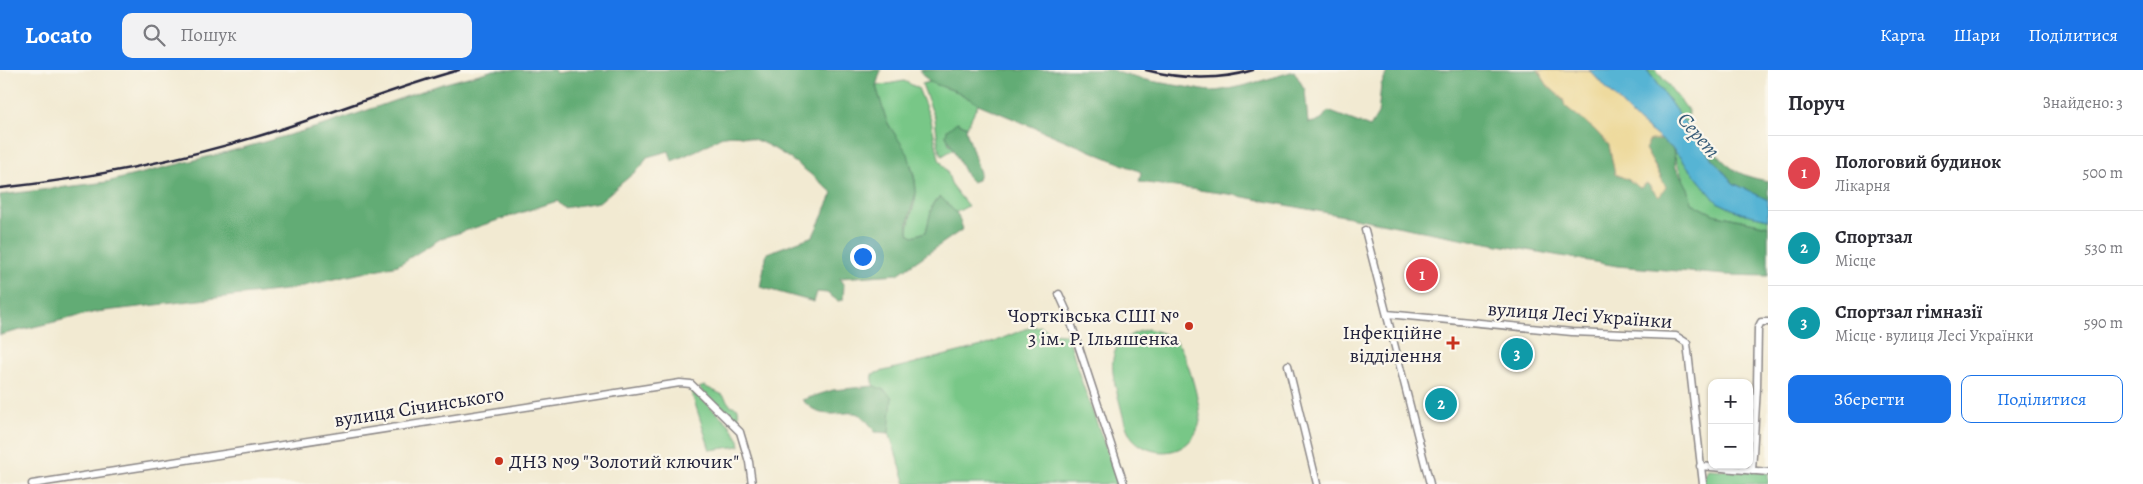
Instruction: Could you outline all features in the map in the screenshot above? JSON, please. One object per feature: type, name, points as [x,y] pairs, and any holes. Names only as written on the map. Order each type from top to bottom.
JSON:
[{"type":"street","points":[[1365,230],[1430,484]]},
{"type":"street","points":[[1058,294],[1068,314],[1124,484]]},
{"type":"street","name":"вулиця Лесі Українки","points":[[1387,314],[1572,332],[1676,336],[1687,343],[1703,484]]},
{"type":"street","points":[[1752,471],[1758,331],[1761,322],[1768,322]]},
{"type":"street","points":[[1288,365],[1317,484]]},
{"type":"street","name":"вулиця Січинського","points":[[32,484],[680,383],[691,384],[740,432],[749,462],[752,484]]},
{"type":"street","points":[[1700,466],[1768,472]]},
{"type":"green space","points":[[494,70],[554,70],[556,73],[577,70],[881,70],[876,86],[887,122],[908,154],[915,181],[916,193],[908,222],[908,233],[913,236],[926,232],[933,203],[941,197],[958,215],[963,229],[898,274],[840,278],[844,284],[843,300],[838,301],[827,293],[817,292],[814,302],[760,287],[767,253],[813,236],[833,193],[797,163],[767,145],[753,139],[724,136],[672,161],[669,151],[647,157],[641,167],[599,202],[564,208],[557,201],[440,239],[398,265],[285,290],[96,312],[0,335],[0,195],[107,182],[239,149],[328,124],[442,84]]},
{"type":"green space","points":[[919,70],[1112,70],[1146,80],[1212,91],[1259,82],[1294,71],[1305,90],[1308,123],[1320,121],[1328,111],[1370,127],[1378,114],[1381,85],[1388,70],[1538,70],[1548,86],[1563,99],[1565,106],[1594,129],[1609,145],[1615,174],[1629,180],[1640,188],[1647,183],[1659,197],[1661,176],[1645,149],[1650,139],[1662,140],[1673,149],[1676,168],[1688,188],[1692,203],[1713,214],[1768,226],[1768,276],[1726,275],[1617,266],[1228,194],[1139,182],[1141,172],[978,104],[958,92],[929,82]]},
{"type":"green space","points":[[1647,70],[1656,70],[1688,110],[1687,126]]},
{"type":"green space","points":[[904,81],[918,88],[931,120],[939,159],[947,171],[952,186],[968,206],[955,213],[941,197],[933,203],[926,232],[913,236],[908,233],[916,196],[913,172],[886,119],[876,86]]},
{"type":"green space","points":[[929,82],[958,92],[978,104],[967,127],[957,122],[946,135],[949,144],[954,149],[942,156],[939,150],[935,119],[922,84]]},
{"type":"green space","points":[[957,122],[967,127],[966,130],[980,173],[978,180],[972,182],[967,177],[946,135],[947,130]]},
{"type":"green space","points":[[1712,148],[1724,162],[1736,171],[1750,177],[1768,181],[1768,200],[1733,183],[1706,150]]},
{"type":"green space","points":[[1673,149],[1717,202],[1741,213],[1768,219],[1768,226],[1713,214],[1692,203]]},
{"type":"green space","points":[[1040,326],[1053,333],[1065,334],[1069,338],[1080,377],[1119,484],[906,484],[874,387],[872,374],[986,345],[1025,329]]},
{"type":"green space","points":[[1148,329],[1168,336],[1182,350],[1196,392],[1200,413],[1197,431],[1189,442],[1182,447],[1166,452],[1148,449],[1140,445],[1130,435],[1116,391],[1114,378],[1113,357],[1117,348],[1123,340]]},
{"type":"green space","points":[[704,386],[723,395],[730,405],[738,408],[739,425],[699,388]]},
{"type":"green space","points":[[874,386],[884,390],[892,397],[889,433],[875,432],[868,422],[857,414],[821,413],[802,400],[833,390]]},
{"type":"green space","points":[[690,388],[729,424],[739,440],[740,446],[710,450]]},
{"type":"green space","points":[[1708,469],[1768,473],[1768,484],[1704,484],[1703,479]]},
{"type":"sand","points":[[1538,70],[1589,70],[1638,121],[1662,140],[1650,140],[1645,149],[1666,187],[1659,197],[1647,183],[1640,188],[1629,180],[1615,174],[1609,145],[1594,129],[1565,106],[1563,99],[1548,86]]},
{"type":"water","points":[[1589,70],[1647,70],[1697,140],[1733,183],[1768,200],[1768,219],[1741,213],[1717,202],[1673,149],[1638,121]]},
{"type":"railway","points":[[0,188],[70,179],[173,159],[275,131],[459,70]]},
{"type":"railway","points":[[1146,70],[1200,78],[1227,76],[1253,70]]},
{"type":"place","name":"Пологовий будинок","points":[[1422,275]]},
{"type":"place","name":"Чортківська СШІ № 3 ім. Р. Ільяшенка","points":[[1189,326]]},
{"type":"place","name":"Інфекційне відділення","points":[[1453,343]]},
{"type":"place","name":"Спортзал гімназії","points":[[1517,354]]},
{"type":"place","name":"Спортзал","points":[[1441,404]]},
{"type":"place","name":"ДНЗ №9 \"Золотий ключик\"","points":[[499,461]]},
{"type":"water label","name":"Серет","points":[[1699,135]]}]
